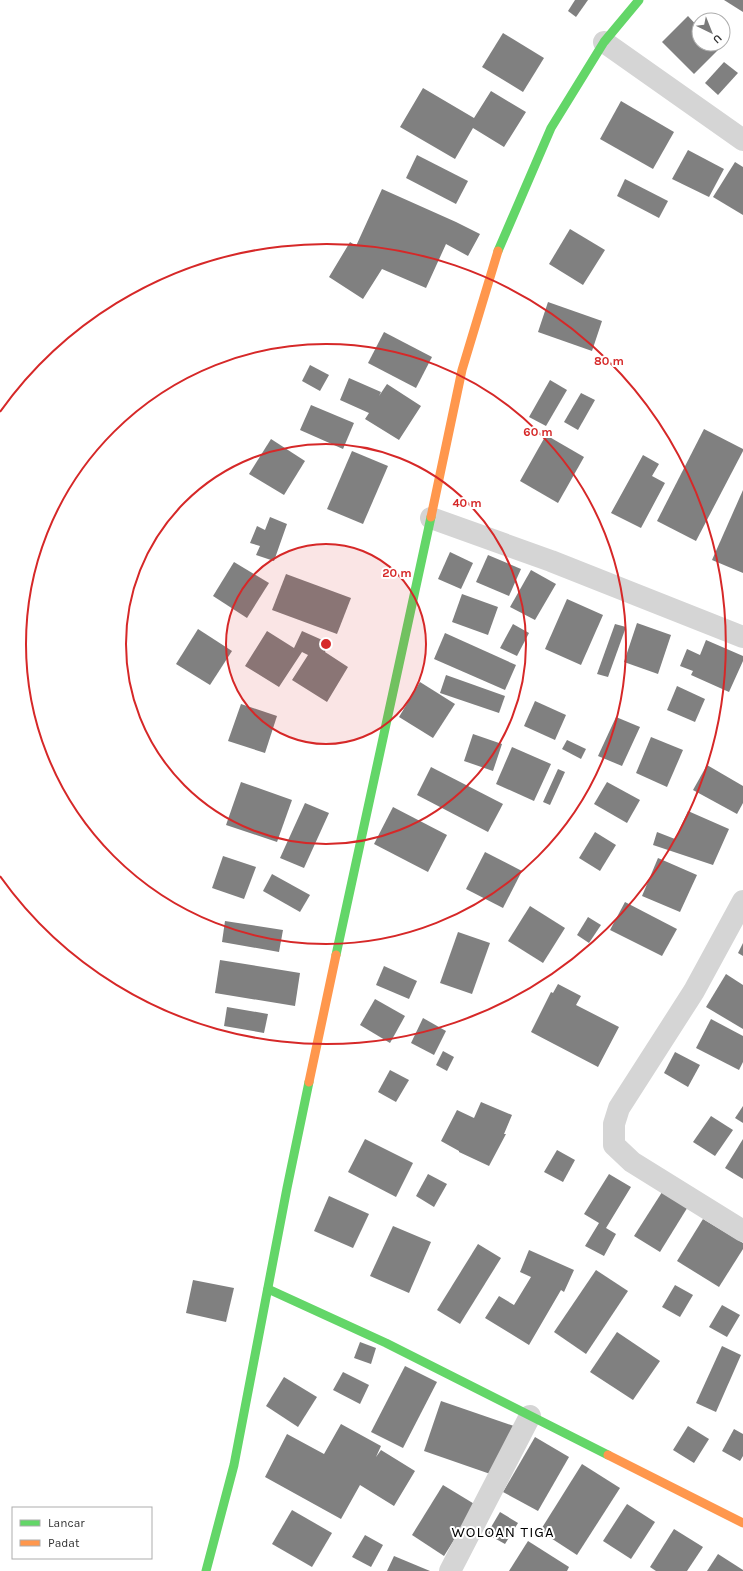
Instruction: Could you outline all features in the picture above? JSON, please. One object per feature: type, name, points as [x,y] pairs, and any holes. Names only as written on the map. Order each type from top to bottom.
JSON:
[{"type":"main road","points":[[206,1571],[234,1465],[287,1188],[462,370],[497,253],[551,128],[604,42],[638,0]]},
{"type":"main road","points":[[268,1289],[386,1343],[743,1523]]},
{"type":"street","points":[[604,42],[743,140]]},
{"type":"street","points":[[431,518],[551,561],[743,637]]},
{"type":"street","points":[[743,901],[694,991],[619,1108],[614,1124],[614,1145],[632,1162],[743,1231]]},
{"type":"street","points":[[450,1571],[530,1416]]},
{"type":"building","points":[[575,0],[588,0],[576,17],[568,11]]},
{"type":"building","points":[[724,0],[743,0],[743,12]]},
{"type":"building","points":[[688,16],[691,19],[691,52],[716,52],[694,74],[662,42]]},
{"type":"building","points":[[503,33],[544,58],[523,92],[482,67]]},
{"type":"building","points":[[724,62],[738,73],[718,95],[705,83]]},
{"type":"building","points":[[423,88],[474,118],[491,91],[526,112],[504,147],[473,128],[455,159],[400,127]]},
{"type":"building","points":[[621,101],[674,132],[653,169],[600,139]]},
{"type":"building","points":[[688,150],[724,169],[709,197],[672,179]]},
{"type":"building","points":[[417,155],[468,181],[456,204],[406,178]]},
{"type":"building","points":[[735,162],[743,167],[743,215],[713,197]]},
{"type":"building","points":[[625,179],[668,201],[659,218],[617,196]]},
{"type":"building","points":[[382,189],[480,234],[468,256],[446,244],[426,288],[382,269],[363,299],[329,277],[350,242],[356,246]]},
{"type":"building","points":[[570,229],[605,250],[583,285],[549,264]]},
{"type":"building","points":[[548,302],[602,321],[592,351],[538,332]]},
{"type":"building","points":[[384,332],[432,357],[416,388],[368,363]]},
{"type":"building","points":[[310,365],[329,375],[320,391],[302,381]]},
{"type":"building","points":[[349,378],[381,392],[379,396],[387,384],[421,406],[399,440],[365,419],[369,413],[340,400]]},
{"type":"building","points":[[550,380],[567,390],[546,426],[529,417]]},
{"type":"building","points":[[581,393],[595,400],[578,430],[564,422]]},
{"type":"building","points":[[311,405],[354,423],[343,449],[300,430]]},
{"type":"building","points":[[704,429],[743,449],[743,451],[696,541],[657,521]]},
{"type":"building","points":[[546,435],[584,457],[558,503],[520,481]]},
{"type":"building","points":[[271,439],[305,461],[284,495],[249,474]]},
{"type":"building","points":[[352,451],[388,466],[363,524],[327,509]]},
{"type":"building","points":[[643,455],[659,464],[652,476],[665,483],[641,528],[611,513]]},
{"type":"building","points":[[743,490],[743,573],[712,560]]},
{"type":"building","points":[[270,517],[287,524],[274,561],[256,555],[260,546],[250,543],[257,526],[265,530]]},
{"type":"building","points":[[450,552],[473,563],[461,589],[438,579]]},
{"type":"building","points":[[488,555],[521,569],[509,596],[476,582]]},
{"type":"building","points":[[234,562],[269,583],[247,618],[213,596]]},
{"type":"building","points":[[531,570],[556,584],[535,620],[510,607]]},
{"type":"building","points":[[286,574],[351,598],[337,634],[272,610]]},
{"type":"building","points":[[462,594],[498,607],[488,635],[452,622]]},
{"type":"building","points":[[567,599],[603,615],[581,665],[545,649]]},
{"type":"building","points":[[637,623],[671,635],[658,674],[624,662]]},
{"type":"building","points":[[513,624],[529,633],[517,656],[500,648]]},
{"type":"building","points":[[615,624],[626,627],[608,677],[597,674]]},
{"type":"building","points":[[198,629],[232,651],[210,685],[176,664]]},
{"type":"building","points":[[267,631],[294,648],[302,631],[329,643],[325,652],[348,667],[327,702],[292,680],[308,655],[302,652],[279,687],[245,666]]},
{"type":"building","points":[[445,633],[516,665],[505,690],[434,659]]},
{"type":"building","points":[[706,640],[743,656],[743,661],[729,692],[691,675],[693,671],[680,666],[687,649],[700,655]]},
{"type":"building","points":[[446,675],[505,696],[499,713],[440,693]]},
{"type":"building","points":[[420,682],[455,704],[433,738],[399,717]]},
{"type":"building","points":[[677,686],[705,699],[695,722],[667,710]]},
{"type":"building","points":[[535,701],[566,715],[555,740],[524,726]]},
{"type":"building","points":[[241,704],[277,716],[265,753],[228,741]]},
{"type":"building","points":[[616,717],[640,727],[622,766],[598,756]]},
{"type":"building","points":[[473,734],[502,744],[493,771],[464,761]]},
{"type":"building","points":[[651,737],[683,750],[667,787],[636,773]]},
{"type":"building","points":[[567,740],[586,749],[581,759],[562,749]]},
{"type":"building","points":[[512,747],[551,764],[534,801],[496,784]]},
{"type":"building","points":[[707,765],[743,786],[743,803],[737,814],[693,790]]},
{"type":"building","points":[[431,767],[503,804],[488,832],[417,795]]},
{"type":"building","points":[[558,769],[565,772],[550,805],[543,802]]},
{"type":"building","points":[[241,782],[292,800],[277,842],[226,825]]},
{"type":"building","points":[[607,782],[640,800],[627,823],[594,804]]},
{"type":"building","points":[[305,803],[329,813],[304,868],[280,858]]},
{"type":"building","points":[[393,807],[447,835],[428,872],[374,844]]},
{"type":"building","points":[[688,811],[729,829],[713,865],[653,845],[657,832],[675,839]]},
{"type":"building","points":[[595,832],[616,845],[600,871],[579,858]]},
{"type":"building","points":[[485,852],[522,871],[503,908],[466,889]]},
{"type":"building","points":[[223,856],[256,867],[244,899],[212,888]]},
{"type":"building","points":[[658,858],[697,875],[680,912],[642,896]]},
{"type":"building","points":[[272,874],[310,895],[300,912],[263,891]]},
{"type":"building","points":[[625,902],[677,929],[662,956],[610,930]]},
{"type":"building","points":[[530,906],[565,928],[543,963],[508,941]]},
{"type":"building","points":[[588,917],[601,925],[589,943],[577,935]]},
{"type":"building","points":[[225,921],[283,930],[279,952],[222,942]]},
{"type":"building","points":[[458,932],[490,943],[472,994],[440,983]]},
{"type":"building","points":[[743,943],[743,956],[738,953]]},
{"type":"building","points":[[220,960],[300,973],[295,1006],[215,993]]},
{"type":"building","points":[[384,966],[417,981],[409,999],[376,985]]},
{"type":"building","points":[[726,974],[743,985],[743,1029],[706,1007]]},
{"type":"building","points":[[558,984],[581,996],[576,1005],[619,1027],[598,1067],[531,1032],[551,992],[553,993]]},
{"type":"building","points":[[375,999],[405,1016],[390,1043],[360,1025]]},
{"type":"building","points":[[227,1007],[268,1014],[264,1033],[224,1026]]},
{"type":"building","points":[[423,1018],[446,1031],[434,1055],[411,1043]]},
{"type":"building","points":[[711,1019],[743,1036],[743,1062],[739,1070],[696,1048]]},
{"type":"building","points":[[443,1051],[454,1057],[447,1071],[436,1065]]},
{"type":"building","points":[[675,1052],[700,1065],[688,1087],[664,1073]]},
{"type":"building","points":[[390,1070],[409,1080],[396,1102],[378,1092]]},
{"type":"building","points":[[481,1102],[512,1115],[504,1134],[506,1134],[489,1166],[459,1152],[441,1141],[457,1110],[474,1118]]},
{"type":"building","points":[[743,1106],[743,1123],[735,1118]]},
{"type":"building","points":[[711,1116],[733,1130],[715,1156],[693,1142]]},
{"type":"building","points":[[365,1139],[413,1163],[396,1197],[348,1172]]},
{"type":"building","points":[[743,1139],[743,1179],[725,1168]]},
{"type":"building","points":[[557,1150],[575,1160],[563,1182],[544,1172]]},
{"type":"building","points":[[428,1174],[447,1184],[434,1207],[416,1196]]},
{"type":"building","points":[[609,1174],[631,1187],[606,1228],[616,1234],[604,1256],[585,1246],[599,1223],[584,1214]]},
{"type":"building","points":[[664,1189],[689,1205],[660,1252],[634,1236]]},
{"type":"building","points":[[329,1196],[369,1214],[353,1248],[314,1231]]},
{"type":"building","points":[[703,1219],[743,1243],[743,1249],[719,1287],[677,1261]]},
{"type":"building","points":[[393,1226],[431,1242],[409,1293],[370,1276]]},
{"type":"building","points":[[478,1244],[501,1258],[460,1324],[437,1310]]},
{"type":"building","points":[[529,1250],[574,1270],[564,1292],[561,1290],[529,1345],[485,1318],[499,1296],[514,1305],[531,1277],[520,1272]]},
{"type":"building","points":[[596,1270],[628,1291],[586,1354],[554,1332]]},
{"type":"building","points":[[193,1280],[234,1288],[226,1322],[186,1313]]},
{"type":"building","points":[[675,1285],[693,1295],[680,1317],[662,1307]]},
{"type":"building","points":[[722,1305],[740,1315],[727,1337],[709,1327]]},
{"type":"building","points":[[617,1332],[660,1361],[633,1400],[590,1372]]},
{"type":"building","points":[[360,1342],[376,1348],[371,1364],[354,1358]]},
{"type":"building","points":[[722,1346],[741,1355],[716,1412],[696,1403]]},
{"type":"building","points":[[405,1366],[437,1382],[403,1448],[371,1432]]},
{"type":"building","points":[[343,1372],[369,1385],[360,1404],[333,1390]]},
{"type":"building","points":[[284,1377],[317,1397],[298,1427],[266,1406]]},
{"type":"building","points":[[441,1401],[514,1426],[496,1476],[424,1451]]},
{"type":"building","points":[[341,1424],[381,1446],[376,1457],[381,1450],[415,1471],[394,1506],[360,1485],[341,1519],[265,1477],[287,1434],[324,1454]]},
{"type":"building","points":[[688,1426],[709,1439],[694,1463],[673,1450]]},
{"type":"building","points":[[734,1429],[743,1434],[743,1456],[740,1461],[722,1451]]},
{"type":"building","points":[[535,1437],[569,1457],[538,1511],[503,1492]]},
{"type":"building","points":[[582,1464],[620,1488],[577,1555],[540,1531]]},
{"type":"building","points":[[443,1485],[476,1505],[444,1556],[412,1535]]},
{"type":"building","points":[[627,1504],[655,1522],[631,1559],[603,1541]]},
{"type":"building","points":[[292,1510],[332,1533],[312,1567],[272,1544]]},
{"type":"building","points":[[500,1512],[518,1523],[505,1544],[487,1534]]},
{"type":"building","points":[[674,1529],[703,1547],[687,1571],[656,1571],[650,1567]]},
{"type":"building","points":[[365,1535],[383,1545],[371,1567],[352,1557]]},
{"type":"building","points":[[528,1541],[569,1567],[567,1571],[509,1571]]},
{"type":"building","points":[[718,1554],[743,1570],[743,1571],[707,1571]]},
{"type":"building","points":[[394,1556],[430,1571],[387,1571]]},
{"type":"traffic: fast","points":[[498,251],[551,128],[604,42],[639,0]]},
{"type":"traffic: fast","points":[[336,955],[431,517]]},
{"type":"traffic: fast","points":[[206,1571],[234,1465],[287,1188],[309,1082]]},
{"type":"traffic: fast","points":[[268,1289],[386,1343],[608,1455]]},
{"type":"traffic: slow","points":[[431,517],[462,370],[498,251]]},
{"type":"traffic: slow","points":[[309,1082],[336,955]]},
{"type":"traffic: slow","points":[[608,1455],[743,1523]]},
{"type":"district","name":"WOLOAN TIGA","points":[[503,1532]]}]
